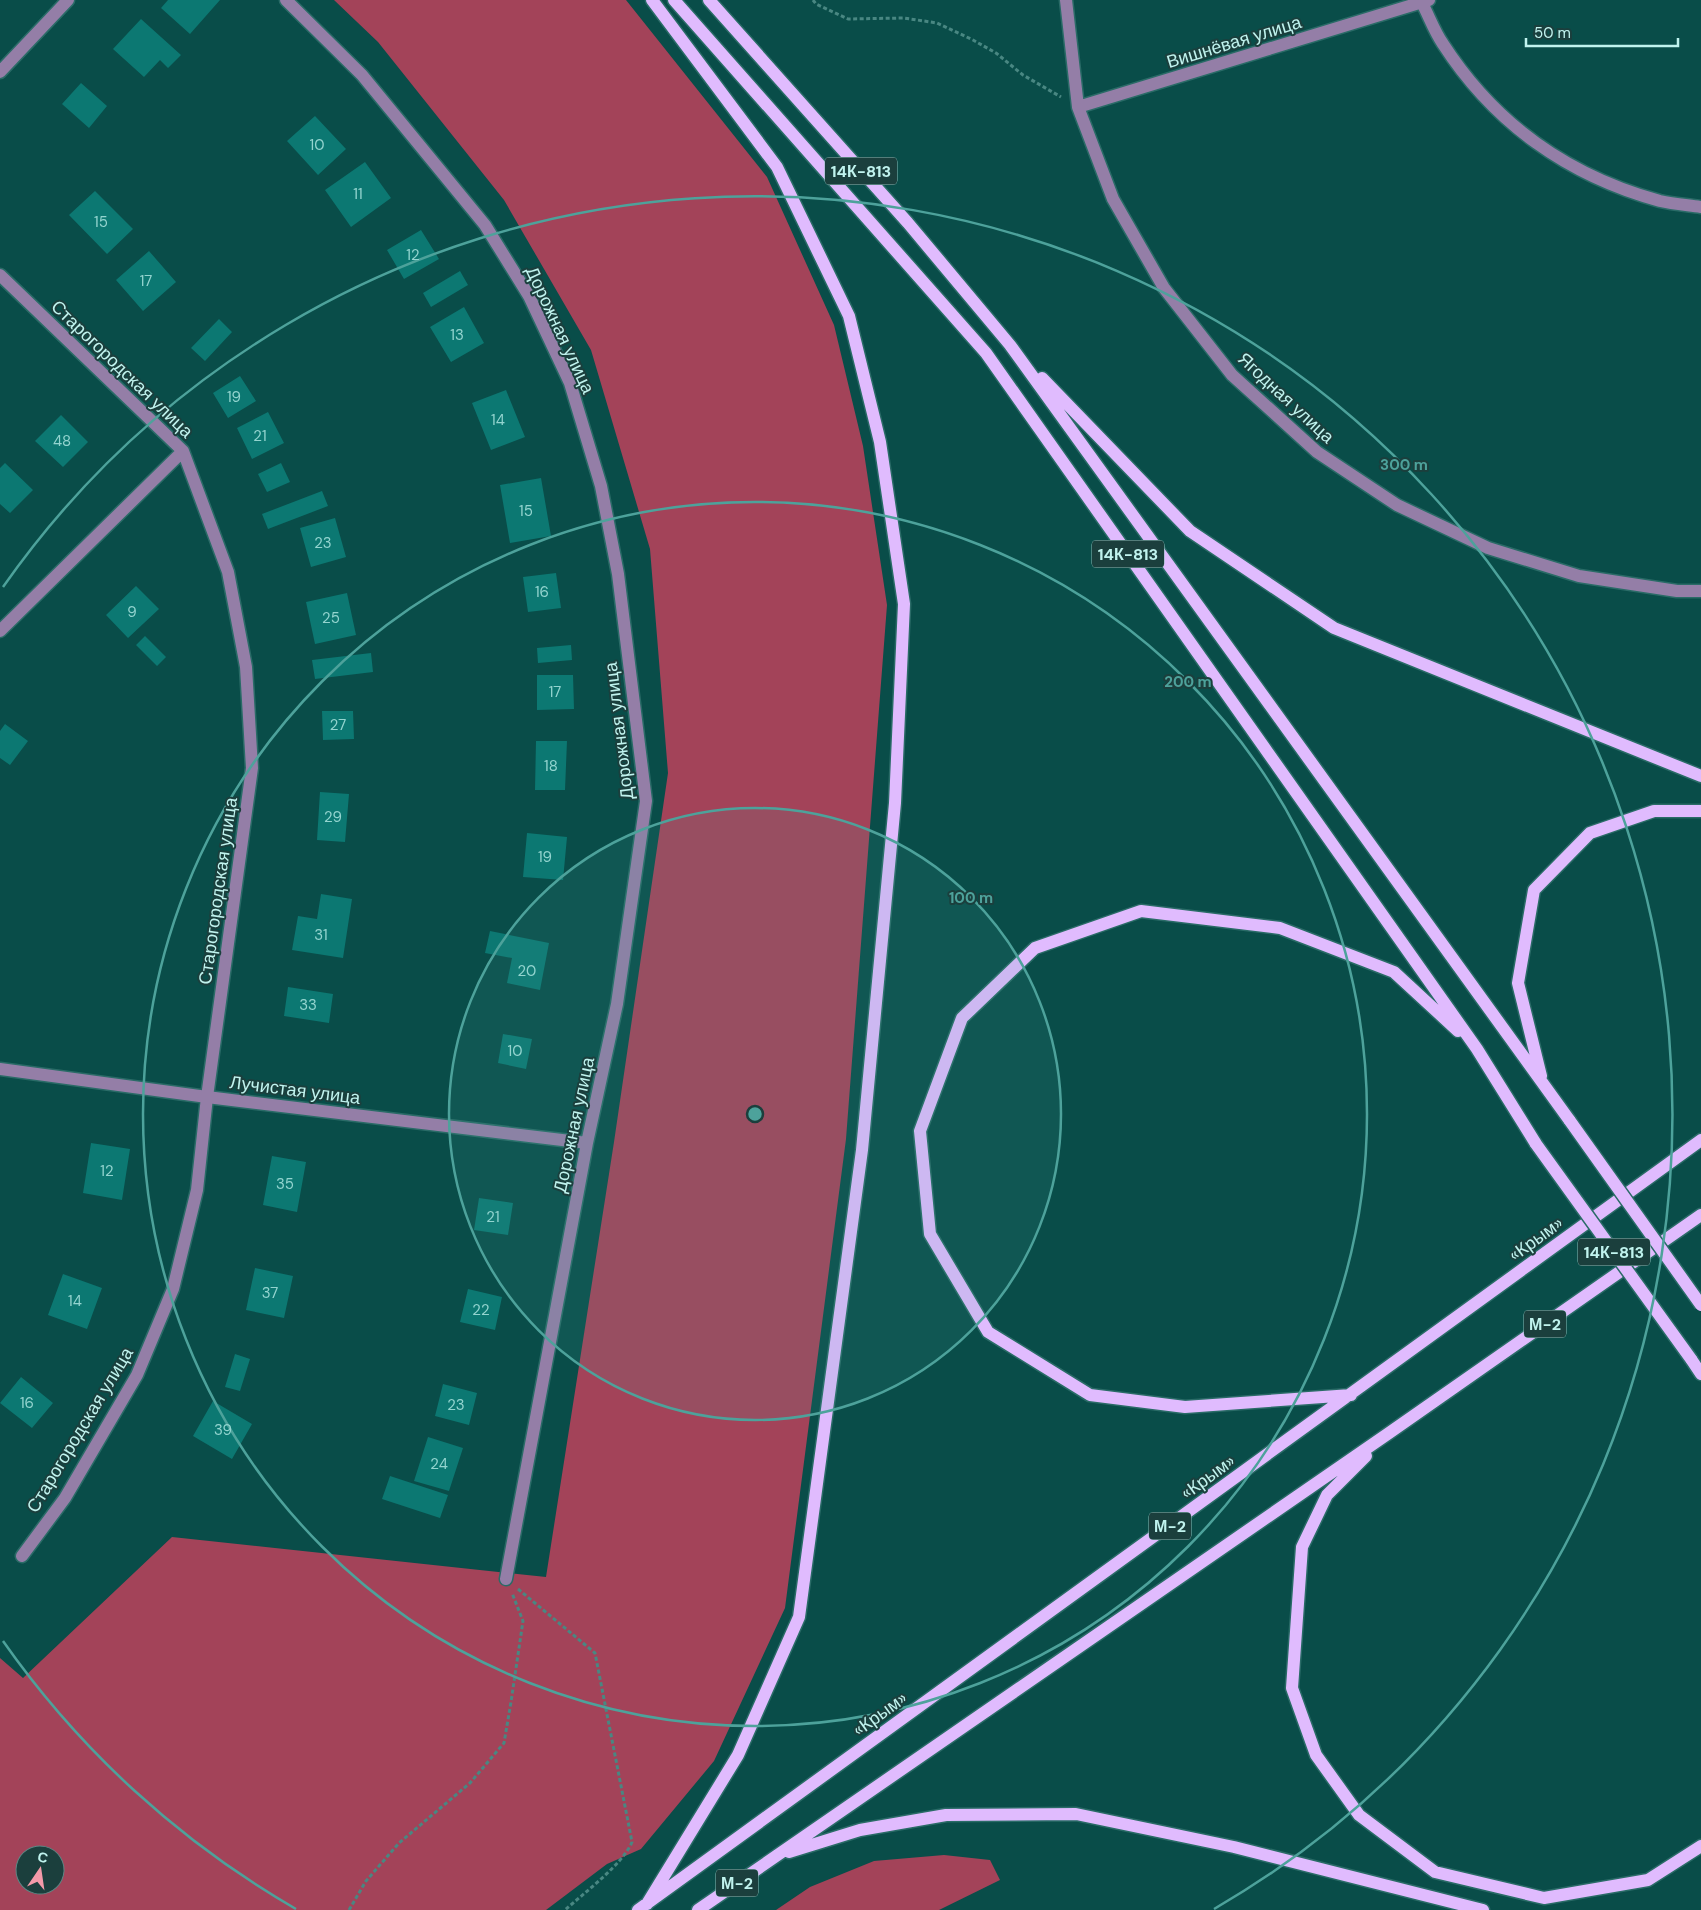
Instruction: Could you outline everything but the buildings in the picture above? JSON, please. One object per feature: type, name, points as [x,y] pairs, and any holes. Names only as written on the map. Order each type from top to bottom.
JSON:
[{"type":"main road","points":[[642,1907],[738,1755],[799,1617],[862,1150],[895,803],[904,604],[880,442],[848,316],[777,167],[652,0]]},
{"type":"main road","name":"14К-813","points":[[674,0],[986,352],[1477,1049],[1536,1144],[1701,1374]]},
{"type":"main road","name":"14К-813","points":[[709,0],[908,223],[1010,345],[1701,1305]]},
{"type":"main road","points":[[1010,345],[1190,531],[1334,628],[1701,776]]},
{"type":"main road","points":[[1543,1083],[1518,983],[1534,890],[1590,833],[1654,810],[1701,811]]},
{"type":"main road","points":[[1351,1395],[1185,1407],[1090,1395],[988,1332],[930,1234],[920,1132],[962,1018],[1034,948],[1141,912],[1280,928],[1394,972],[1477,1049]]},
{"type":"main road","name":"«Крым»","points":[[642,1907],[1701,1140]]},
{"type":"main road","name":"М-2","points":[[698,1910],[1701,1215]]},
{"type":"main road","points":[[1389,1433],[1327,1495],[1302,1547],[1292,1688],[1316,1755],[1359,1815],[1435,1872],[1544,1898],[1648,1880],[1701,1846]]},
{"type":"main road","points":[[777,1856],[860,1830],[946,1815],[1076,1814],[1234,1846],[1483,1910]]},
{"type":"street","points":[[0,72],[68,0]]},
{"type":"street","name":"Дорожная улица","points":[[286,0],[362,75],[485,225],[529,296],[570,383],[601,486],[618,574],[646,801],[617,1004],[587,1143],[506,1579]]},
{"type":"street","name":"Ягодная улица","points":[[1066,0],[1078,107],[1113,199],[1164,288],[1232,375],[1317,452],[1397,505],[1488,548],[1580,576],[1677,592],[1701,591]]},
{"type":"street","points":[[1426,1],[1442,42],[1470,82],[1498,113],[1535,144],[1593,178],[1660,201],[1701,207]]},
{"type":"street","name":"Вишнёвая улица","points":[[1078,107],[1426,1]]},
{"type":"street","name":"Старогородская улица","points":[[0,275],[183,451],[228,572],[246,667],[252,768],[208,1097],[198,1190],[173,1289],[137,1375],[65,1498],[22,1556]]},
{"type":"street","points":[[0,631],[183,451]]},
{"type":"street","name":"Лучистая улица","points":[[0,1069],[208,1097],[587,1143]]},
{"type":"path","points":[[813,0],[816,4],[848,19],[904,18],[937,23],[974,40],[1023,75],[1078,107]]},
{"type":"path","points":[[349,1910],[366,1881],[399,1844],[470,1783],[504,1743],[512,1702],[523,1620],[506,1579]]},
{"type":"path","points":[[506,1579],[595,1652],[632,1842],[629,1850],[604,1876],[565,1910]]},
{"type":"shaded area","points":[[334,0],[626,0],[767,177],[834,325],[863,446],[887,605],[846,1139],[785,1608],[714,1761],[641,1849],[607,1864],[546,1910],[0,1910],[0,1658],[23,1678],[172,1537],[546,1577],[614,1142],[668,773],[650,549],[591,350],[504,200],[378,42]]},
{"type":"shaded area","points":[[944,1855],[990,1860],[1000,1880],[939,1910],[776,1910],[810,1887],[874,1861]]}]
